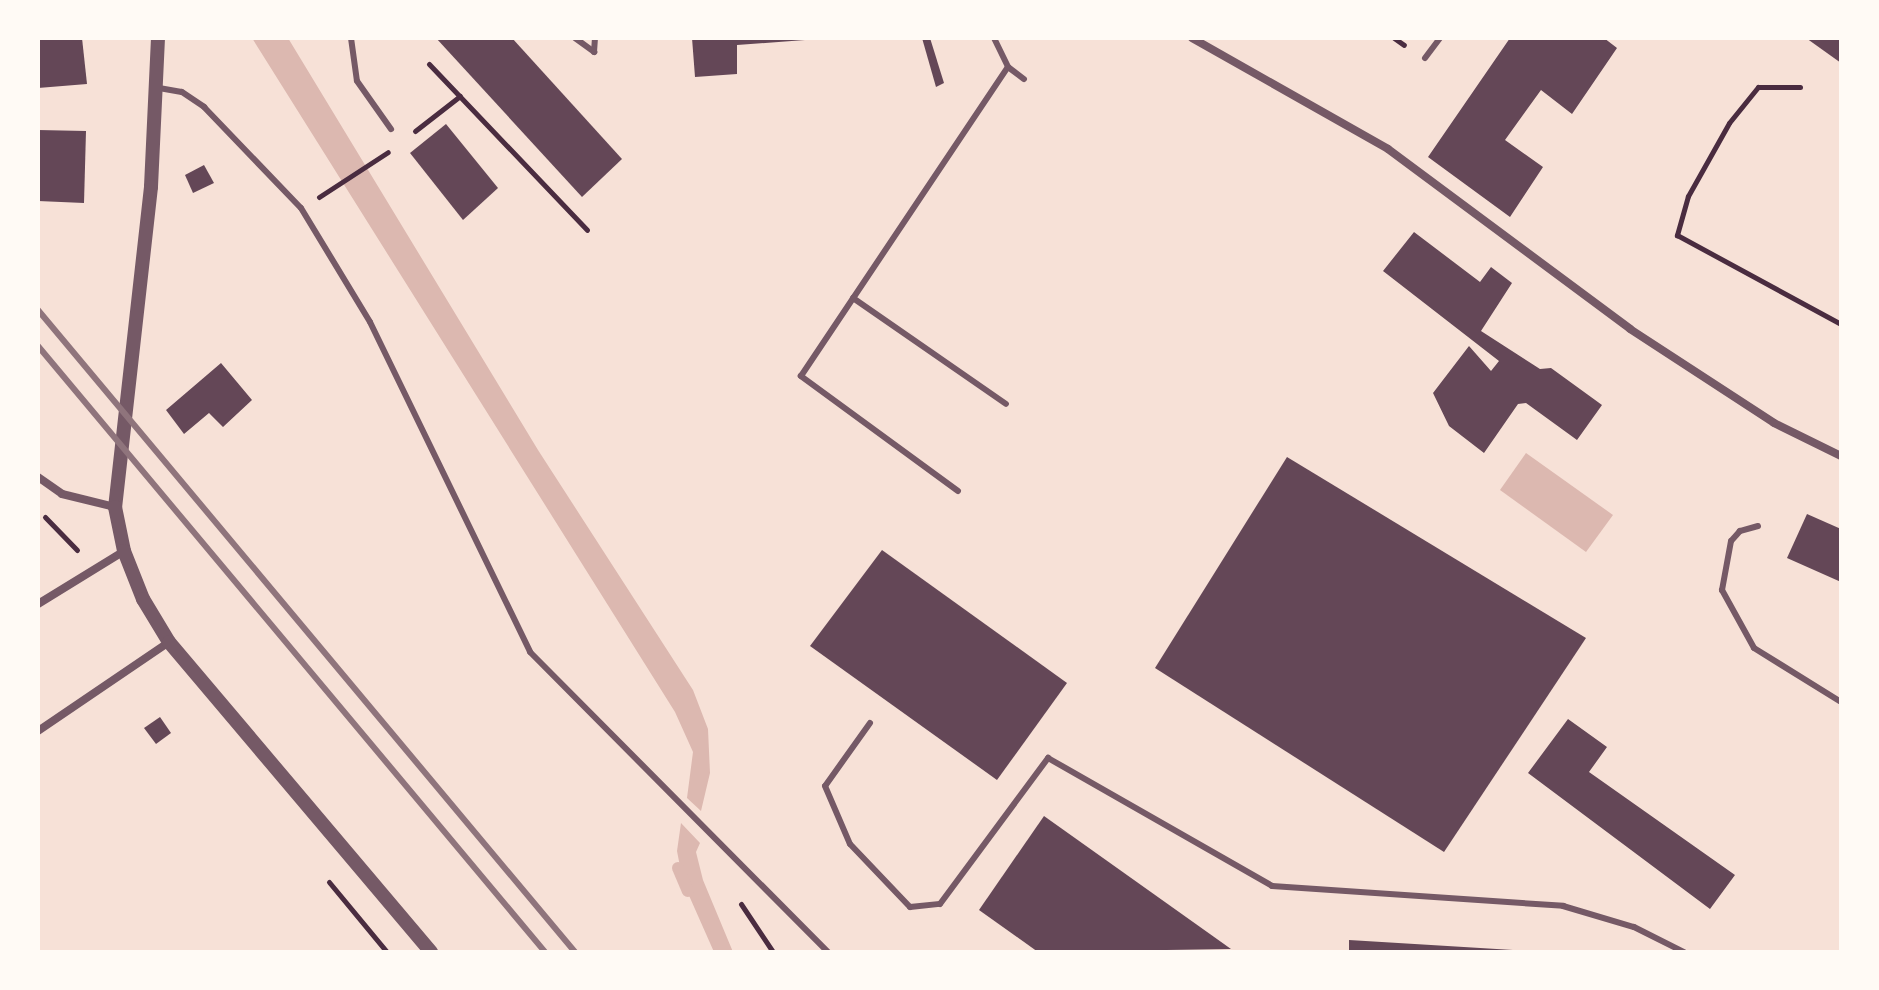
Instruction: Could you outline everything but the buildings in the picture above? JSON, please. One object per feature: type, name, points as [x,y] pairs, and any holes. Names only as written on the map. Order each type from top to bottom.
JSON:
[{"type":"street","points":[[158,38],[159,88],[115,507],[124,551],[169,642],[431,952]]},
{"type":"street","points":[[1192,38],[1388,149],[1630,329],[1774,423],[1841,456]]},
{"type":"street","points":[[38,477],[62,494],[115,507]]},
{"type":"street","points":[[38,604],[124,551]]},
{"type":"street","points":[[38,731],[169,642]]},
{"type":"lane","points":[[351,38],[357,81],[391,129]]},
{"type":"lane","points":[[575,38],[594,52],[595,38]]},
{"type":"lane","points":[[994,38],[1008,67],[1024,79]]},
{"type":"lane","points":[[1425,58],[1440,38]]},
{"type":"lane","points":[[958,491],[801,376],[1008,67]]},
{"type":"lane","points":[[159,88],[182,92],[204,107],[301,208],[370,322],[530,652],[828,952]]},
{"type":"lane","points":[[853,298],[1006,404]]},
{"type":"lane","points":[[1758,526],[1740,531],[1731,541],[1722,590],[1754,648],[1841,702]]},
{"type":"lane","points":[[870,723],[825,786],[850,844],[910,907],[940,904],[1048,758],[1272,886],[1563,906],[1634,927],[1684,952]]},
{"type":"path","points":[[429,64],[587,230]]},
{"type":"path","points":[[1800,87],[1758,87],[1729,123],[1688,196],[1677,235],[1841,324]]},
{"type":"path","points":[[338,186],[371,164]]},
{"type":"shaded area","points":[[252,38],[288,38],[538,450],[693,690],[708,729],[710,773],[701,811],[687,798],[693,752],[675,712]]},
{"type":"shaded area","points":[[1526,453],[1613,515],[1586,552],[1500,490]]},
{"type":"shaded area","points":[[681,823],[700,843],[696,852],[703,880],[733,952],[714,952],[683,882],[677,851]]},
{"type":"waterway","points":[[678,868],[688,891]]},
{"type":"railway","points":[[38,310],[575,952]]},
{"type":"railway","points":[[38,346],[545,952]]}]
